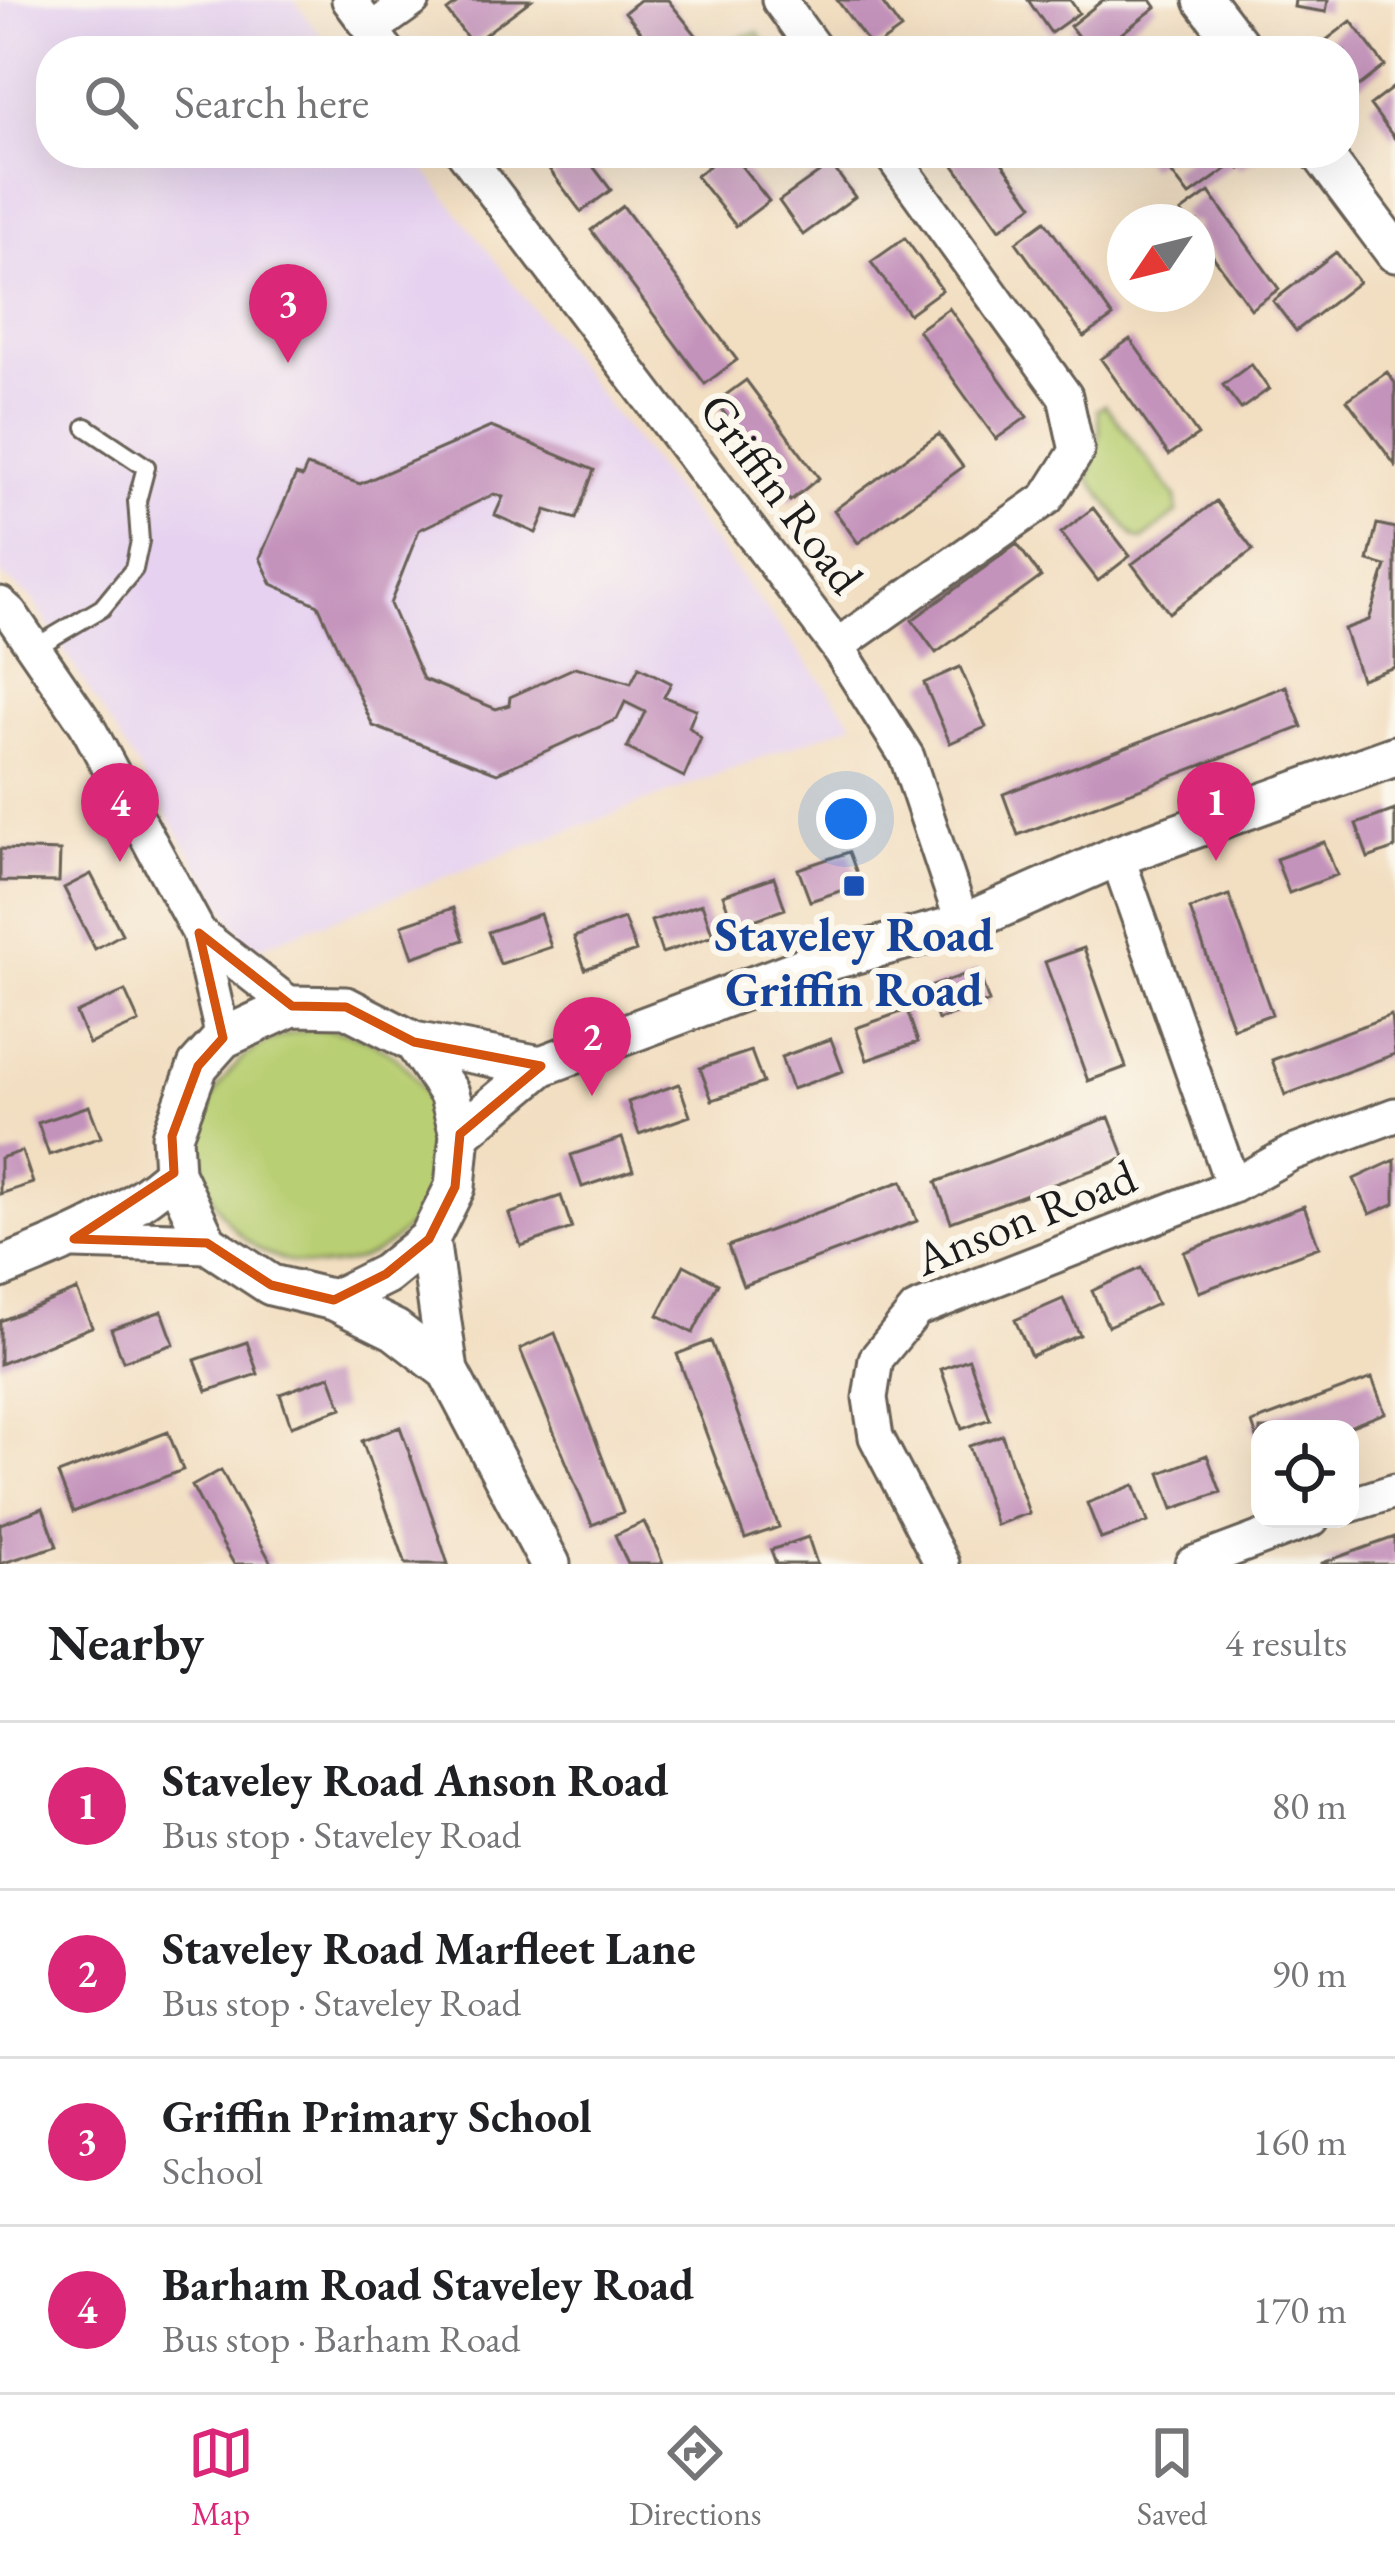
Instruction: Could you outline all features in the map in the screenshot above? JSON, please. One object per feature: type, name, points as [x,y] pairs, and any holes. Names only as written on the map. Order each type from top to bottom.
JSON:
[{"type":"street","points":[[349,0],[376,36]]},
{"type":"street","points":[[382,36],[413,0]]},
{"type":"street","points":[[779,0],[805,36]]},
{"type":"street","points":[[1204,0],[1232,36]]},
{"type":"street","name":"Griffin Road","points":[[475,168],[837,646],[908,757],[963,924]]},
{"type":"street","points":[[837,646],[1047,498],[1077,451],[1065,396],[901,168]]},
{"type":"street","points":[[1332,168],[1395,252]]},
{"type":"street","points":[[0,604],[86,724],[200,933],[223,1038]]},
{"type":"street","points":[[460,1134],[541,1066],[808,966],[963,924],[1118,856],[1395,756]]},
{"type":"street","points":[[1118,856],[1233,1186]]},
{"type":"street","points":[[200,933],[292,1006]]},
{"type":"street","points":[[448,1371],[394,1330],[334,1300],[271,1285],[207,1243],[174,1173],[172,1136],[198,1066],[223,1038],[292,1006],[346,1007],[414,1042],[541,1066]]},
{"type":"street","points":[[334,1300],[386,1274],[429,1239],[455,1187],[460,1134],[449,1093],[414,1042]]},
{"type":"street","name":"Anson Road","points":[[942,1564],[875,1437],[870,1398],[876,1360],[916,1310],[1233,1186],[1290,1154],[1395,1115]]},
{"type":"street","points":[[0,1268],[74,1239],[146,1198],[174,1173]]},
{"type":"street","points":[[74,1239],[207,1243]]},
{"type":"street","points":[[429,1239],[448,1371],[550,1564]]},
{"type":"street","points":[[1359,1501],[1395,1491]]},
{"type":"street","points":[[1192,1564],[1288,1528]]},
{"type":"lane","points":[[34,648],[102,608],[134,569],[140,541],[137,501],[146,467],[86,427]]},
{"type":"highlighted area","points":[[199,933],[292,1006],[346,1007],[414,1042],[541,1066],[460,1134],[455,1187],[429,1239],[386,1274],[334,1300],[271,1285],[207,1243],[74,1239],[174,1173],[172,1136],[198,1066],[223,1038]]},
{"type":"shaded area","points":[[0,0],[294,0],[322,36],[36,36],[36,168],[424,168],[854,723],[251,950],[32,599],[0,574]]},
{"type":"green space","points":[[1105,405],[1176,497],[1177,513],[1142,540],[1134,537],[1089,479],[1100,431],[1097,409]]},
{"type":"green space","points":[[320,1030],[365,1039],[403,1065],[429,1103],[438,1148],[429,1193],[403,1231],[365,1257],[320,1266],[275,1257],[237,1231],[211,1193],[202,1148],[211,1103],[237,1065],[275,1039]]},
{"type":"building","points":[[462,0],[531,0],[483,36],[466,36],[447,11]]},
{"type":"building","points":[[640,0],[668,0],[697,36],[644,36],[625,12]]},
{"type":"building","points":[[837,0],[880,0],[901,29],[891,36],[863,36]]},
{"type":"building","points":[[1028,0],[1070,0],[1079,13],[1051,33]]},
{"type":"building","points":[[1103,0],[1151,0],[1156,7],[1118,36],[1078,36],[1070,26]]},
{"type":"building","points":[[1295,0],[1328,0],[1326,12],[1294,7]]},
{"type":"building","points":[[1351,21],[1385,66],[1359,86],[1359,36],[1332,36]]},
{"type":"building","points":[[1395,86],[1395,139],[1370,105]]},
{"type":"building","points":[[548,168],[594,168],[611,190],[581,212]]},
{"type":"building","points":[[706,168],[743,168],[769,201],[736,226],[696,176]]},
{"type":"building","points":[[825,168],[834,168],[855,197],[803,235],[779,201]]},
{"type":"building","points":[[956,168],[1006,168],[1033,205],[1000,229]]},
{"type":"building","points":[[1174,168],[1228,168],[1189,196],[1170,171]]},
{"type":"building","points":[[1209,192],[1279,289],[1251,309],[1215,259],[1215,204],[1192,204]]},
{"type":"building","points":[[623,206],[737,360],[705,384],[591,230]]},
{"type":"building","points":[[1045,221],[1113,317],[1084,337],[1016,242]]},
{"type":"building","points":[[905,238],[942,290],[909,314],[871,262]]},
{"type":"building","points":[[1336,252],[1359,282],[1296,331],[1273,301]]},
{"type":"building","points":[[949,308],[1027,417],[996,439],[918,330]]},
{"type":"building","points":[[1130,339],[1198,435],[1169,455],[1101,359]]},
{"type":"building","points":[[1251,364],[1269,389],[1241,409],[1223,385]]},
{"type":"building","points":[[1387,372],[1395,383],[1395,465],[1347,400]]},
{"type":"building","points":[[746,380],[819,478],[790,501],[716,402]]},
{"type":"building","points":[[491,427],[594,470],[576,519],[546,510],[536,533],[495,515],[503,497],[494,494],[419,530],[390,604],[423,679],[496,709],[509,705],[510,697],[576,667],[631,683],[639,667],[671,683],[664,697],[696,709],[689,727],[701,738],[684,777],[627,748],[645,712],[625,702],[617,719],[497,773],[373,726],[318,605],[272,584],[260,558],[296,475],[302,477],[307,466],[360,484]]},
{"type":"building","points":[[939,434],[963,467],[858,543],[834,510]]},
{"type":"building","points":[[1216,501],[1253,550],[1169,613],[1132,564]]},
{"type":"building","points":[[1093,508],[1130,556],[1098,581],[1061,533]]},
{"type":"building","points":[[1377,524],[1395,528],[1395,667],[1361,679],[1344,629],[1369,620],[1386,566],[1368,561]]},
{"type":"building","points":[[1017,544],[1041,577],[936,653],[912,620]]},
{"type":"building","points":[[960,667],[986,727],[950,743],[924,683]]},
{"type":"building","points":[[1286,686],[1302,727],[1018,835],[1003,794]]},
{"type":"building","points":[[1395,810],[1395,848],[1368,858],[1356,824]]},
{"type":"building","points":[[1324,842],[1337,875],[1289,893],[1276,859]]},
{"type":"building","points":[[0,849],[60,851],[59,882],[0,881]]},
{"type":"building","points":[[849,852],[861,884],[810,901],[798,869]]},
{"type":"building","points":[[91,874],[122,934],[95,949],[64,888]]},
{"type":"building","points":[[774,877],[785,909],[734,927],[723,895]]},
{"type":"building","points":[[1229,895],[1272,1014],[1233,1028],[1190,909]]},
{"type":"building","points":[[702,904],[713,936],[662,953],[651,921]]},
{"type":"building","points":[[453,908],[464,940],[413,957],[402,925]]},
{"type":"building","points":[[540,914],[551,947],[500,964],[488,932]]},
{"type":"building","points":[[624,919],[636,951],[585,969],[574,937]]},
{"type":"building","points":[[1084,948],[1126,1067],[1088,1081],[1045,962]]},
{"type":"building","points":[[978,970],[989,1002],[938,1020],[927,988]]},
{"type":"building","points":[[125,991],[139,1022],[89,1044],[76,1013]]},
{"type":"building","points":[[907,1010],[918,1042],[867,1060],[856,1028]]},
{"type":"building","points":[[1391,1015],[1395,1054],[1285,1095],[1272,1060]]},
{"type":"building","points":[[831,1039],[843,1071],[792,1089],[781,1057]]},
{"type":"building","points":[[751,1051],[763,1083],[712,1100],[700,1068]]},
{"type":"building","points":[[679,1084],[690,1116],[639,1134],[628,1102]]},
{"type":"building","points":[[89,1106],[101,1137],[49,1155],[38,1123]]},
{"type":"building","points":[[1109,1117],[1125,1158],[951,1222],[936,1182]]},
{"type":"building","points":[[622,1138],[633,1170],[582,1187],[571,1155]]},
{"type":"building","points":[[22,1151],[33,1183],[0,1194],[0,1158]]},
{"type":"building","points":[[1395,1160],[1395,1203],[1370,1214],[1354,1179]]},
{"type":"building","points":[[902,1181],[917,1221],[743,1286],[728,1246]]},
{"type":"building","points":[[561,1196],[572,1228],[521,1246],[509,1214]]},
{"type":"building","points":[[1304,1206],[1319,1247],[1199,1292],[1184,1252]]},
{"type":"building","points":[[684,1265],[718,1283],[693,1333],[658,1315]]},
{"type":"building","points":[[1141,1268],[1157,1304],[1108,1326],[1092,1291]]},
{"type":"building","points":[[77,1290],[92,1327],[0,1364],[0,1321]]},
{"type":"building","points":[[1063,1299],[1080,1335],[1031,1356],[1015,1320]]},
{"type":"building","points":[[162,1311],[174,1344],[123,1361],[111,1329]]},
{"type":"building","points":[[555,1333],[623,1512],[592,1525],[520,1349]]},
{"type":"building","points":[[711,1341],[779,1527],[745,1539],[677,1354]]},
{"type":"building","points":[[247,1342],[258,1374],[207,1391],[195,1360]]},
{"type":"building","points":[[969,1359],[990,1419],[962,1429],[941,1369]]},
{"type":"building","points":[[330,1376],[342,1408],[291,1426],[280,1394]]},
{"type":"building","points":[[1372,1378],[1385,1413],[1359,1423],[1260,1420]]},
{"type":"building","points":[[400,1427],[448,1564],[406,1564],[362,1441]]},
{"type":"building","points":[[168,1432],[183,1470],[73,1512],[58,1474]]},
{"type":"building","points":[[1002,1435],[1029,1513],[996,1525],[969,1446]]},
{"type":"building","points":[[1207,1455],[1221,1492],[1173,1509],[1160,1473]]},
{"type":"building","points":[[221,1470],[272,1564],[234,1564],[222,1543],[192,1486]]},
{"type":"building","points":[[1134,1485],[1148,1522],[1101,1539],[1087,1503]]},
{"type":"building","points":[[43,1508],[57,1546],[0,1564],[0,1524]]},
{"type":"building","points":[[644,1522],[663,1564],[628,1564],[615,1535]]},
{"type":"building","points":[[808,1537],[817,1564],[776,1564],[771,1550]]},
{"type":"building","points":[[1395,1537],[1395,1564],[1322,1564],[1322,1563]]},
{"type":"place","name":"Griffin Primary School","points":[[288,363]]},
{"type":"place","name":"Staveley Road Anson Road","points":[[1216,861]]},
{"type":"place","name":"Barham Road Staveley Road","points":[[120,862]]},
{"type":"place","name":"Staveley Road Griffin Road","points":[[854,886]]},
{"type":"place","name":"Staveley Road Marfleet Lane","points":[[592,1096]]}]
